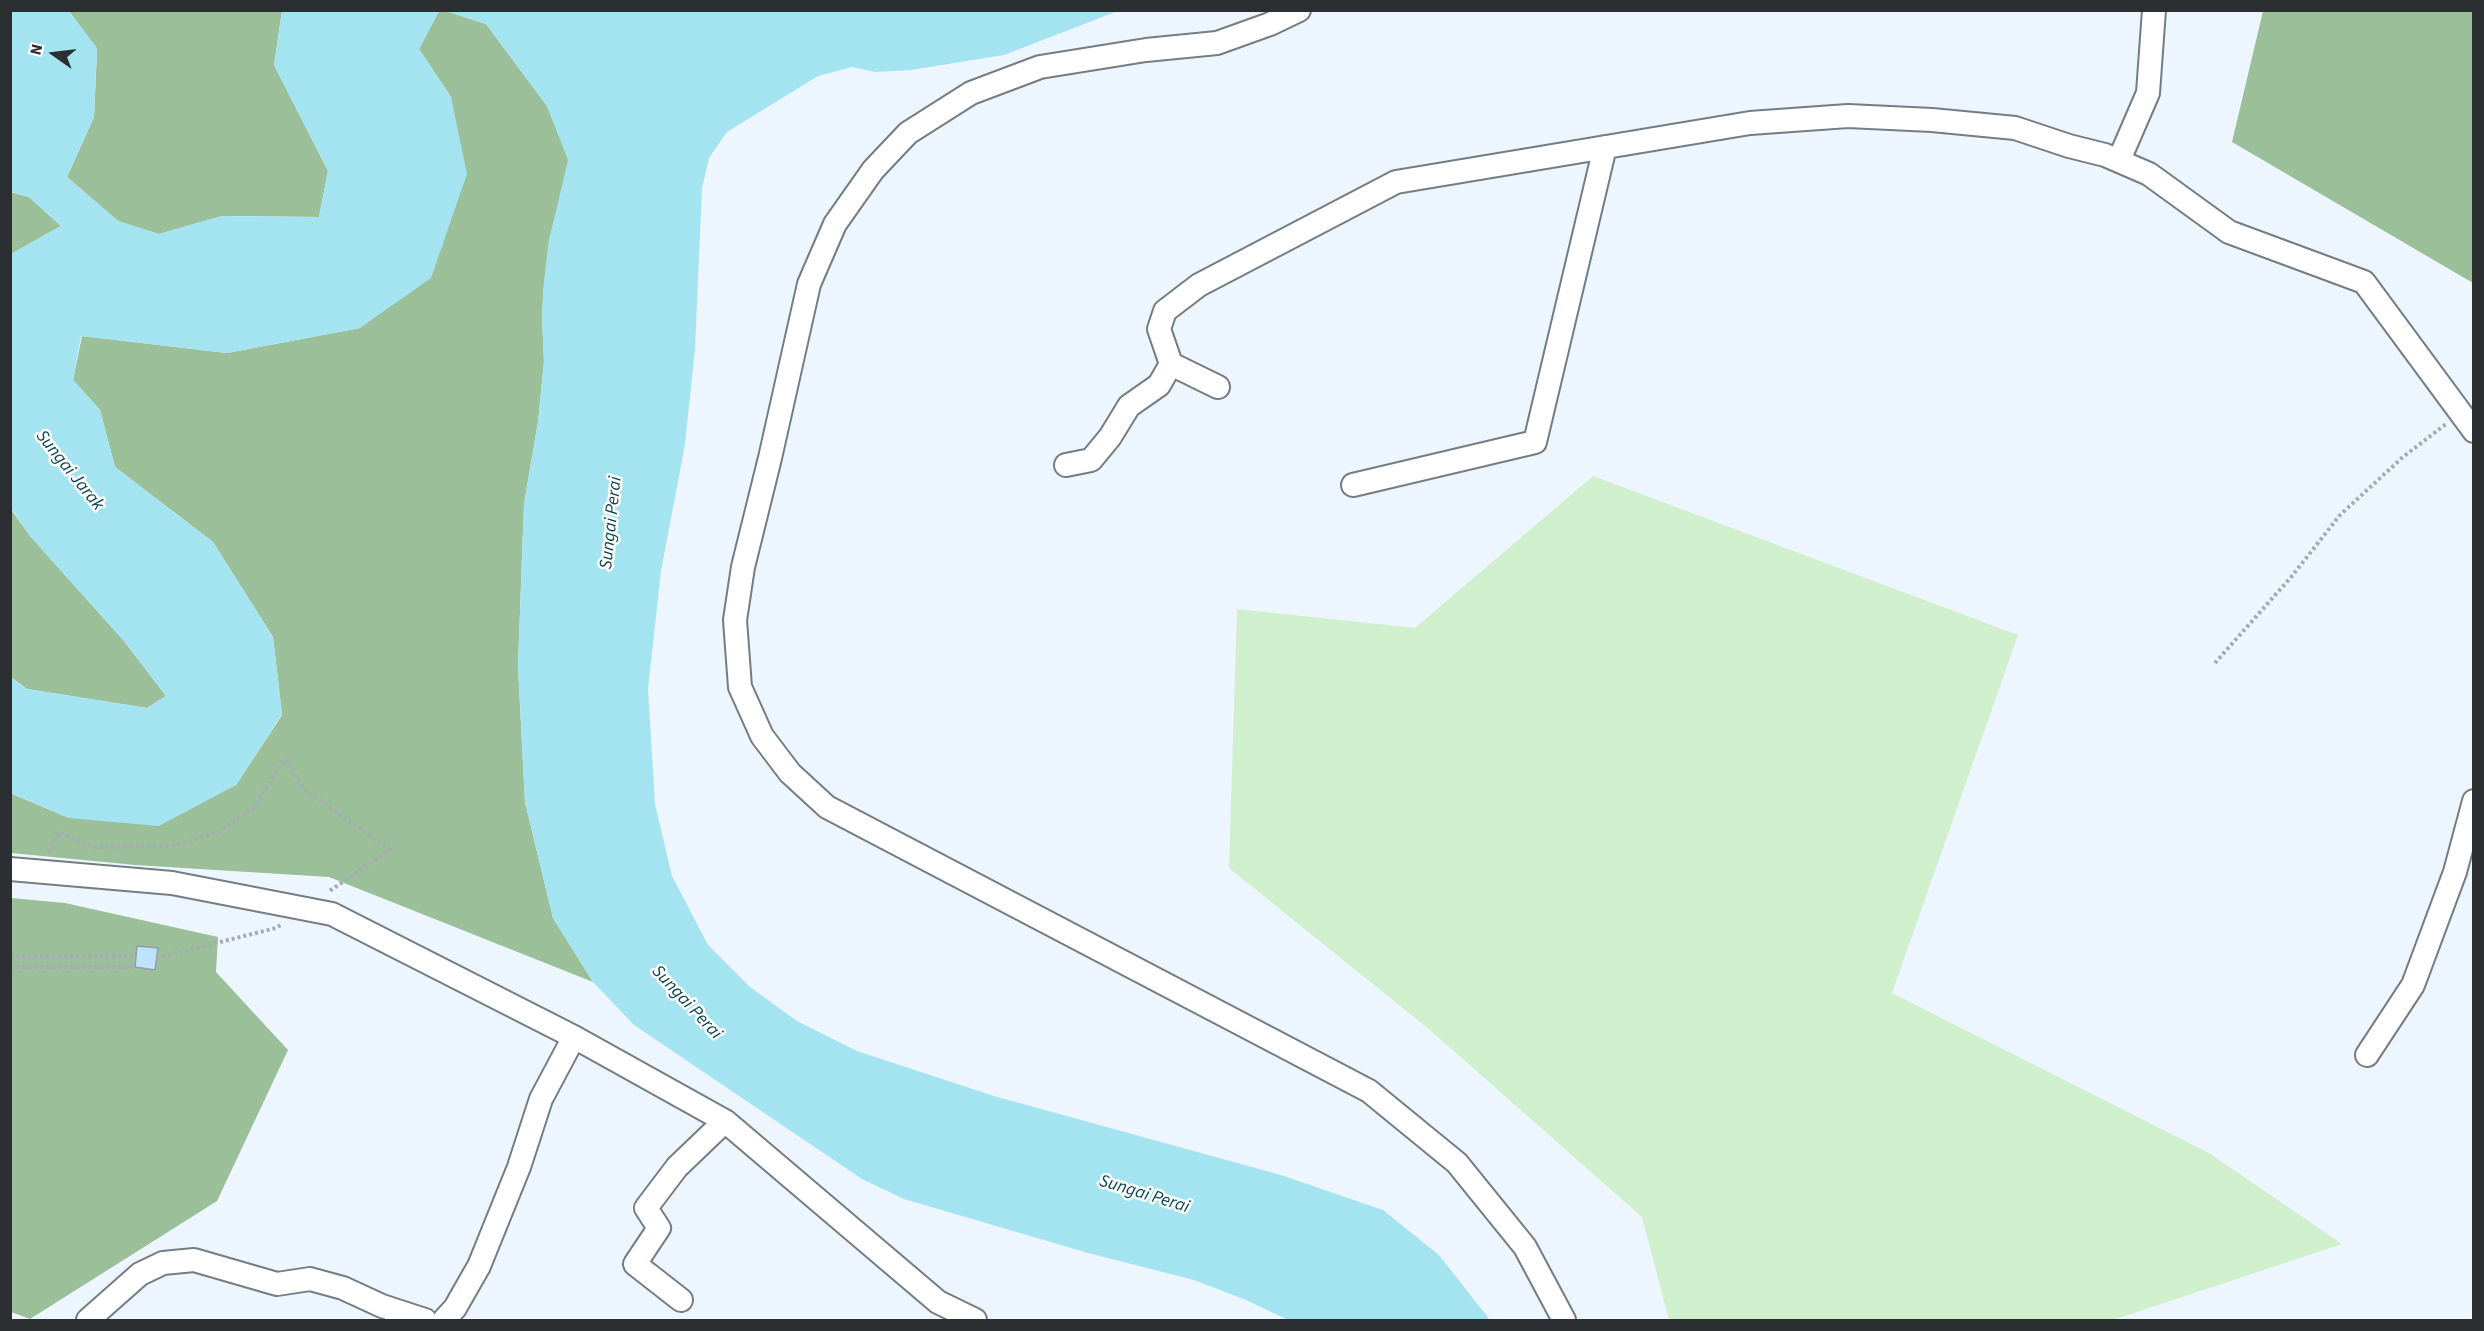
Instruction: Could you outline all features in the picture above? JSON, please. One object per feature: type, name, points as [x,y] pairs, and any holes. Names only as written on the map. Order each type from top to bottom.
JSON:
[{"type":"street","points":[[1299,10],[1270,24],[1217,43],[1146,50],[1040,67],[971,93],[908,133],[873,170],[835,224],[809,284],[743,567],[735,620],[740,687],[762,736],[790,773],[827,807],[1369,1091],[1457,1163],[1524,1247],[1564,1320]]},
{"type":"street","points":[[2119,160],[2148,93],[2154,10]]},
{"type":"street","points":[[1218,387],[1171,364],[1159,329],[1165,310],[1199,285],[1396,182],[1750,123],[1848,116],[1932,120],[2015,128],[2119,160],[2149,174],[2229,232],[2364,282],[2467,422]]},
{"type":"street","points":[[1353,485],[1535,442],[1605,147]]},
{"type":"street","points":[[1066,465],[1090,460],[1110,437],[1129,405],[1159,385],[1171,364]]},
{"type":"street","points":[[2367,1055],[2413,985],[2455,872],[2474,801]]},
{"type":"street","points":[[10,869],[172,883],[332,914],[574,1037],[725,1121],[938,1302],[975,1320]]},
{"type":"street","points":[[444,1320],[455,1308],[479,1266],[519,1167],[541,1099],[574,1037]]},
{"type":"street","points":[[681,1300],[635,1264],[659,1228],[646,1208],[678,1167],[725,1121]]},
{"type":"street","points":[[88,1320],[140,1274],[164,1263],[194,1260],[277,1284],[310,1279],[343,1288],[382,1306],[425,1320]]},
{"type":"path","points":[[2215,663],[2292,576],[2340,514],[2403,457],[2467,422]]},
{"type":"path","points":[[39,871],[59,832],[93,847],[177,845],[218,832],[253,808],[285,759],[304,789],[390,850],[276,928],[156,958]]},
{"type":"path","points":[[10,957],[136,956]]},
{"type":"path","points":[[10,966],[135,967]]},
{"type":"green space","points":[[69,11],[282,11],[274,65],[328,171],[319,217],[222,216],[159,234],[118,221],[67,177],[94,117],[97,49]]},
{"type":"green space","points":[[439,11],[446,11],[486,24],[547,106],[569,160],[549,241],[544,283],[542,315],[544,362],[538,422],[524,504],[518,666],[525,802],[553,918],[593,982],[329,877],[135,865],[11,853],[10,793],[69,818],[236,785],[282,715],[273,637],[213,542],[115,467],[100,410],[73,380],[82,336],[227,353],[360,328],[451,97],[419,49]]},
{"type":"green space","points":[[2263,11],[2473,11],[2473,283],[2232,142]]},
{"type":"green space","points":[[10,192],[29,197],[61,226],[11,254]]},
{"type":"green space","points":[[1593,476],[2018,635],[1892,993],[2209,1153],[2342,1244],[2113,1320],[1669,1320],[1642,1217],[1430,1030],[1229,868],[1237,609],[1415,628]]},
{"type":"green space","points":[[10,508],[30,536],[124,641],[166,696],[147,708],[27,689],[11,677]]},
{"type":"green space","points":[[11,898],[65,903],[218,937],[216,972],[288,1050],[217,1201],[30,1319],[11,1312]]},
{"type":"water","name":"Sungai Jarak","points":[[11,10],[69,11],[97,48],[94,117],[67,177],[118,221],[159,234],[222,216],[319,217],[328,171],[274,65],[282,11],[439,11],[419,49],[451,97],[467,174],[431,278],[360,328],[227,353],[81,336],[73,380],[100,410],[115,467],[213,542],[273,637],[282,714],[236,785],[159,826],[69,818],[11,793],[11,677],[27,689],[147,708],[166,696],[124,641],[30,536],[11,508],[11,254],[61,226],[29,197],[11,192]]},
{"type":"water","name":"Sungai Perai","points":[[446,11],[1118,11],[1004,55],[911,70],[875,72],[852,67],[818,76],[727,132],[709,158],[702,188],[695,349],[685,444],[661,571],[648,689],[655,804],[672,876],[708,945],[750,987],[797,1021],[857,1051],[994,1096],[1281,1175],[1383,1210],[1439,1255],[1490,1320],[1288,1320],[1246,1300],[1194,1280],[1088,1253],[904,1199],[862,1179],[634,1025],[593,982],[553,918],[525,802],[518,666],[524,504],[538,422],[544,362],[542,315],[544,283],[549,241],[568,160],[547,106],[486,24]]},
{"type":"building","points":[[137,946],[158,948],[155,970],[135,967]]}]
